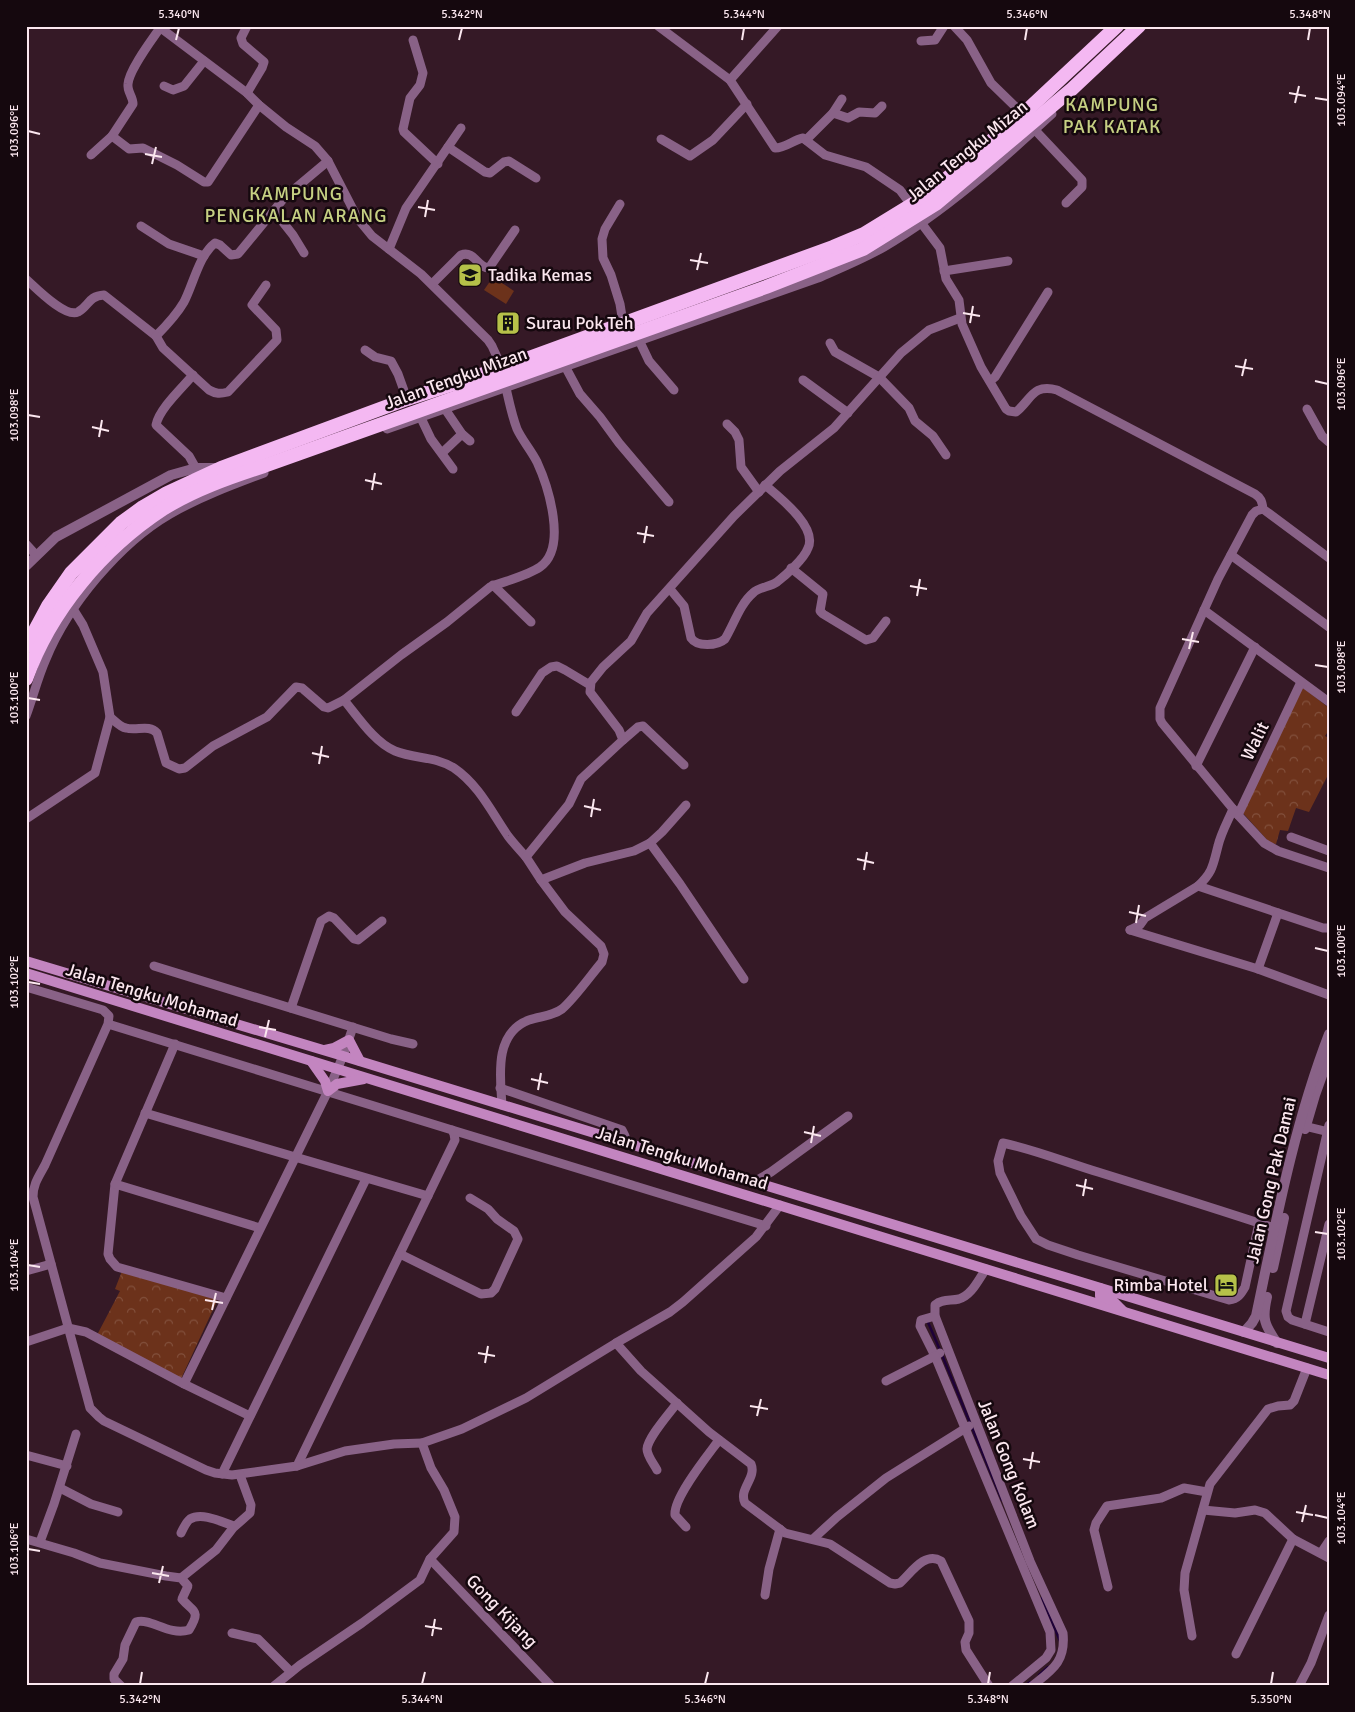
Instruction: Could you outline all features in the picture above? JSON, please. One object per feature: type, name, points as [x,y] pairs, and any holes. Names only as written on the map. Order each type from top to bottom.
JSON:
[{"type":"highway","name":"Jalan Tengku Mizan","points":[[26,647],[48,606],[71,573],[121,523],[198,473],[221,468],[407,399],[502,368],[916,215],[967,162],[1023,114],[1117,26]]},
{"type":"highway","name":"Jalan Tengku Mizan","points":[[26,679],[46,634],[64,606],[93,569],[132,532],[164,509],[236,475],[766,287],[863,249],[937,203],[1072,89],[1138,26]]},
{"type":"main road","name":"Jalan Tengku Mohamad","points":[[26,961],[324,1050],[1329,1358]]},
{"type":"main road","name":"Jalan Tengku Mohamad","points":[[26,973],[1329,1375]]},
{"type":"main road","points":[[324,1050],[334,1048],[349,1040],[360,1062]]},
{"type":"main road","points":[[311,1061],[325,1081],[328,1091],[342,1082],[368,1078]]},
{"type":"main road","points":[[1100,1288],[1100,1296],[1112,1300],[1123,1311]]},
{"type":"street","points":[[247,26],[241,38],[243,44],[264,62],[247,93]]},
{"type":"street","points":[[658,26],[730,80],[775,148],[783,147],[800,139],[806,140],[825,156],[866,167],[900,190],[940,248],[946,278],[959,300],[960,318],[981,367],[1006,409],[1012,412],[1018,410],[1032,393],[1048,388],[1057,390],[1255,494],[1262,501],[1263,509],[1329,558]]},
{"type":"street","points":[[730,80],[778,26]]},
{"type":"street","points":[[921,41],[935,40],[944,26]]},
{"type":"street","points":[[954,26],[968,40],[991,83],[1023,114]]},
{"type":"street","points":[[26,716],[46,659],[74,608],[106,567],[128,546],[170,514],[211,494],[274,469],[818,278],[883,247],[916,215],[982,175],[1035,130],[1148,26]]},
{"type":"street","points":[[91,155],[112,136],[134,104],[128,90],[128,82],[159,27],[247,93],[286,127],[316,146],[328,161],[358,219],[372,236],[432,284],[488,340],[502,368]]},
{"type":"street","points":[[413,40],[423,74],[420,85],[410,98],[403,129],[438,164]]},
{"type":"street","points":[[164,86],[174,90],[184,86],[204,61]]},
{"type":"street","points":[[806,140],[832,113],[842,99]]},
{"type":"street","points":[[661,139],[690,156],[713,140],[747,104]]},
{"type":"street","points":[[112,136],[129,149],[142,148],[177,165],[204,182],[208,182],[259,105]]},
{"type":"street","points":[[832,113],[848,118],[859,112],[875,113],[882,106]]},
{"type":"street","points":[[390,249],[406,208],[461,128]]},
{"type":"street","points":[[1035,130],[1082,180],[1082,187],[1066,203]]},
{"type":"street","points":[[448,147],[485,172],[490,173],[504,162],[509,161],[536,178]]},
{"type":"street","points":[[156,336],[183,304],[204,256],[210,247],[215,243],[231,255],[238,254],[285,197],[328,161]]},
{"type":"street","points":[[620,204],[605,229],[602,239],[603,258],[611,275],[620,304],[623,323]]},
{"type":"street","points":[[274,211],[293,235],[304,253]]},
{"type":"street","points":[[141,226],[169,244],[204,256]]},
{"type":"street","points":[[432,284],[461,255],[466,253],[470,254],[483,267],[490,268],[515,230]]},
{"type":"street","points":[[944,271],[1008,261]]},
{"type":"street","points":[[26,279],[62,310],[71,312],[78,312],[96,296],[104,295],[156,336],[163,348],[193,375],[215,393],[220,394],[228,392],[277,340],[276,330],[252,305],[266,285]]},
{"type":"street","points":[[990,381],[995,377],[1048,292]]},
{"type":"street","points":[[623,740],[619,730],[590,692],[590,684],[603,667],[631,641],[647,613],[734,516],[780,471],[834,428],[901,352],[923,334],[960,318]]},
{"type":"street","points":[[639,340],[649,361],[674,390]]},
{"type":"street","points":[[830,343],[835,352],[879,377],[909,408],[915,421],[933,436],[946,455]]},
{"type":"street","points":[[365,350],[375,357],[391,361],[407,399]]},
{"type":"street","points":[[565,366],[580,394],[669,502]]},
{"type":"street","points":[[26,566],[56,537],[171,475],[198,473],[189,456],[156,424],[165,407],[193,375]]},
{"type":"street","points":[[804,380],[848,413]]},
{"type":"street","points":[[110,717],[125,728],[154,730],[157,733],[166,763],[179,769],[185,768],[213,746],[267,717],[296,687],[302,688],[324,707],[328,708],[344,700],[447,622],[483,591],[540,567],[550,554],[555,528],[552,506],[539,467],[516,426],[506,388]]},
{"type":"street","points":[[446,409],[462,434],[470,441]]},
{"type":"street","points":[[1307,409],[1322,436],[1329,442]]},
{"type":"street","points":[[421,418],[431,439],[453,469]]},
{"type":"street","points":[[670,589],[684,606],[691,638],[694,642],[698,644],[716,643],[725,639],[746,600],[752,593],[776,582],[802,558],[808,549],[810,539],[800,517],[762,489],[741,467],[739,440],[735,432],[727,424]]},
{"type":"street","points":[[442,453],[462,434]]},
{"type":"street","points":[[1263,509],[1256,511],[1252,515],[1218,579],[1160,708],[1160,714],[1162,723],[1196,766],[1268,846],[1278,852],[1329,868]]},
{"type":"street","points":[[26,544],[36,555]]},
{"type":"street","points":[[1231,555],[1329,627]]},
{"type":"street","points":[[791,568],[823,594],[820,607],[820,611],[823,614],[866,640],[873,638],[886,621]]},
{"type":"street","points":[[493,586],[531,622]]},
{"type":"street","points":[[26,818],[95,773],[110,717],[103,672],[74,608]]},
{"type":"street","points":[[1204,610],[1329,702]]},
{"type":"street","points":[[1196,766],[1255,647]]},
{"type":"street","points":[[516,712],[542,673],[550,667],[557,666],[590,684]]},
{"type":"street","name":"Walit","points":[[1198,886],[1212,870],[1218,845],[1301,682]]},
{"type":"street","points":[[344,700],[380,742],[396,751],[439,760],[455,769],[475,788],[565,912],[602,946],[604,954],[602,962],[563,1008],[549,1016],[529,1020],[513,1031],[504,1044],[500,1062],[502,1105]]},
{"type":"street","points":[[526,857],[569,804],[581,779],[638,727],[644,726],[684,764]]},
{"type":"street","points":[[541,880],[585,863],[627,853],[650,843],[668,827],[686,805]]},
{"type":"street","points":[[1291,837],[1329,851]]},
{"type":"street","points":[[650,843],[744,979]]},
{"type":"street","points":[[1329,928],[1323,928],[1198,886],[1145,918],[1140,925],[1130,930],[1258,969],[1329,994]]},
{"type":"street","points":[[1258,969],[1278,913]]},
{"type":"street","points":[[291,1008],[321,921],[330,916],[334,918],[354,939],[358,940],[382,921]]},
{"type":"street","points":[[154,966],[413,1044]]},
{"type":"street","points":[[26,987],[103,1010],[110,1016],[33,1190],[33,1197],[88,1402],[99,1418],[206,1470],[222,1474],[240,1475],[296,1466],[345,1451],[394,1444],[422,1443],[462,1429],[526,1398],[683,1302],[756,1237],[780,1206]]},
{"type":"street","points":[[108,1024],[766,1226]]},
{"type":"street","points":[[184,1384],[328,1091],[353,1027]]},
{"type":"street","name":"Jalan Gong Pak Damai","points":[[1244,1332],[1256,1316],[1314,1074],[1329,1034]]},
{"type":"street","points":[[175,1044],[113,1189],[108,1254],[114,1265],[226,1298]]},
{"type":"street","name":"Jalan Gong Pak Damai","points":[[1303,1126],[1329,1056]]},
{"type":"street","points":[[500,1088],[622,1130],[625,1136],[624,1142]]},
{"type":"street","points":[[145,1114],[428,1196]]},
{"type":"street","points":[[754,1182],[772,1172],[848,1116]]},
{"type":"street","points":[[1303,1126],[1328,1130],[1286,1311],[1288,1317],[1292,1320],[1329,1332]]},
{"type":"street","points":[[296,1466],[455,1140],[452,1130]]},
{"type":"street","points":[[1259,1223],[1245,1286],[1235,1299],[1229,1300],[1078,1255],[1036,1239],[1032,1235],[1000,1173],[998,1161],[1003,1143],[1013,1145],[1278,1229]]},
{"type":"street","points":[[222,1474],[366,1179]]},
{"type":"street","points":[[115,1184],[260,1228]]},
{"type":"street","points":[[400,1254],[481,1294],[491,1293],[495,1290],[518,1239],[514,1231],[488,1209],[470,1198]]},
{"type":"street","points":[[1305,1324],[1329,1224]]},
{"type":"street","name":"Jalan Gong Pak Damai","points":[[1277,1342],[1265,1324],[1265,1308],[1278,1229]]},
{"type":"street","points":[[26,1271],[51,1264]]},
{"type":"street","points":[[986,1269],[971,1292],[963,1297],[939,1301],[935,1305],[930,1317],[921,1320],[920,1326],[941,1353],[1050,1618],[1063,1633],[1064,1646],[1062,1655],[1054,1668],[1032,1686]]},
{"type":"street","name":"Jalan Gong Kolam","points":[[930,1317],[941,1353],[971,1425]]},
{"type":"street","points":[[26,1342],[68,1328],[86,1332],[184,1384],[250,1416]]},
{"type":"street","points":[[616,1343],[641,1371],[719,1440],[751,1464],[753,1472],[743,1496],[745,1503],[780,1529],[794,1536],[830,1544],[890,1583],[895,1584],[900,1583],[926,1559],[936,1558],[941,1561],[968,1620],[969,1633],[965,1642],[966,1650],[989,1686]]},
{"type":"street","points":[[886,1381],[941,1353]]},
{"type":"street","points":[[1192,1636],[1184,1590],[1185,1573],[1207,1492],[1215,1476],[1268,1409],[1290,1405],[1294,1401],[1307,1368]]},
{"type":"street","points":[[657,1470],[647,1452],[648,1446],[656,1431],[677,1402]]},
{"type":"street","points":[[813,1539],[886,1478],[971,1425]]},
{"type":"street","points":[[40,1542],[60,1488],[76,1434]]},
{"type":"street","points":[[686,1527],[675,1515],[676,1506],[684,1489],[719,1440]]},
{"type":"street","points":[[274,1686],[420,1580],[430,1558],[454,1532],[455,1517],[448,1499],[431,1468],[422,1443]]},
{"type":"street","points":[[26,1455],[67,1466]]},
{"type":"street","points":[[181,1578],[216,1550],[234,1526],[248,1516],[251,1508],[240,1475]]},
{"type":"street","points":[[60,1488],[92,1504],[118,1512]]},
{"type":"street","points":[[1108,1587],[1094,1530],[1107,1506],[1160,1498],[1184,1488],[1207,1492]]},
{"type":"street","points":[[1203,1510],[1229,1513],[1255,1510],[1265,1513],[1294,1539],[1325,1555],[1329,1541]]},
{"type":"street","points":[[181,1533],[188,1520],[195,1518],[209,1518],[234,1526]]},
{"type":"street","points":[[765,1595],[769,1569],[780,1529]]},
{"type":"street","points":[[26,1539],[100,1563],[181,1578],[188,1587],[182,1600],[195,1614],[194,1622],[189,1630],[182,1632],[173,1631],[142,1621],[136,1622],[125,1645],[124,1659],[114,1674],[114,1679],[120,1686]]},
{"type":"street","points":[[1236,1654],[1294,1539]]},
{"type":"street","name":"Gong Kijang","points":[[430,1558],[551,1686]]},
{"type":"street","points":[[1299,1686],[1311,1663],[1329,1615]]},
{"type":"street","points":[[1012,1686],[1046,1658],[1052,1650],[1050,1618]]},
{"type":"street","points":[[232,1633],[261,1641],[291,1672]]},
{"type":"green space","points":[[493,277],[514,291],[506,304],[484,290]]},
{"type":"green space","points":[[1302,687],[1329,708],[1329,730],[1325,736],[1329,738],[1329,773],[1309,812],[1296,808],[1288,831],[1280,830],[1276,844],[1270,843],[1242,812]]},
{"type":"green space","points":[[122,1271],[213,1297],[217,1301],[180,1381],[97,1335],[120,1291],[115,1289]]},
{"type":"waterway","points":[[927,1320],[940,1350]]},
{"type":"waterway","points":[[942,1355],[1002,1500]]},
{"type":"waterway","points":[[1042,1598],[1060,1641]]},
{"type":"waterway","points":[[1039,1675],[1048,1667]]},
{"type":"waterway","points":[[1025,1686],[1030,1682]]},
{"type":"place","name":"Tadika Kemas","points":[[470,275]]},
{"type":"place","name":"Surau Pok Teh","points":[[508,323]]},
{"type":"place","name":"Rimba Hotel","points":[[1226,1285]]},
{"type":"district","name":"KAMPUNG PAK KATAK","points":[[1112,115]]},
{"type":"district","name":"KAMPUNG PENGKALAN ARANG","points":[[296,204]]}]
